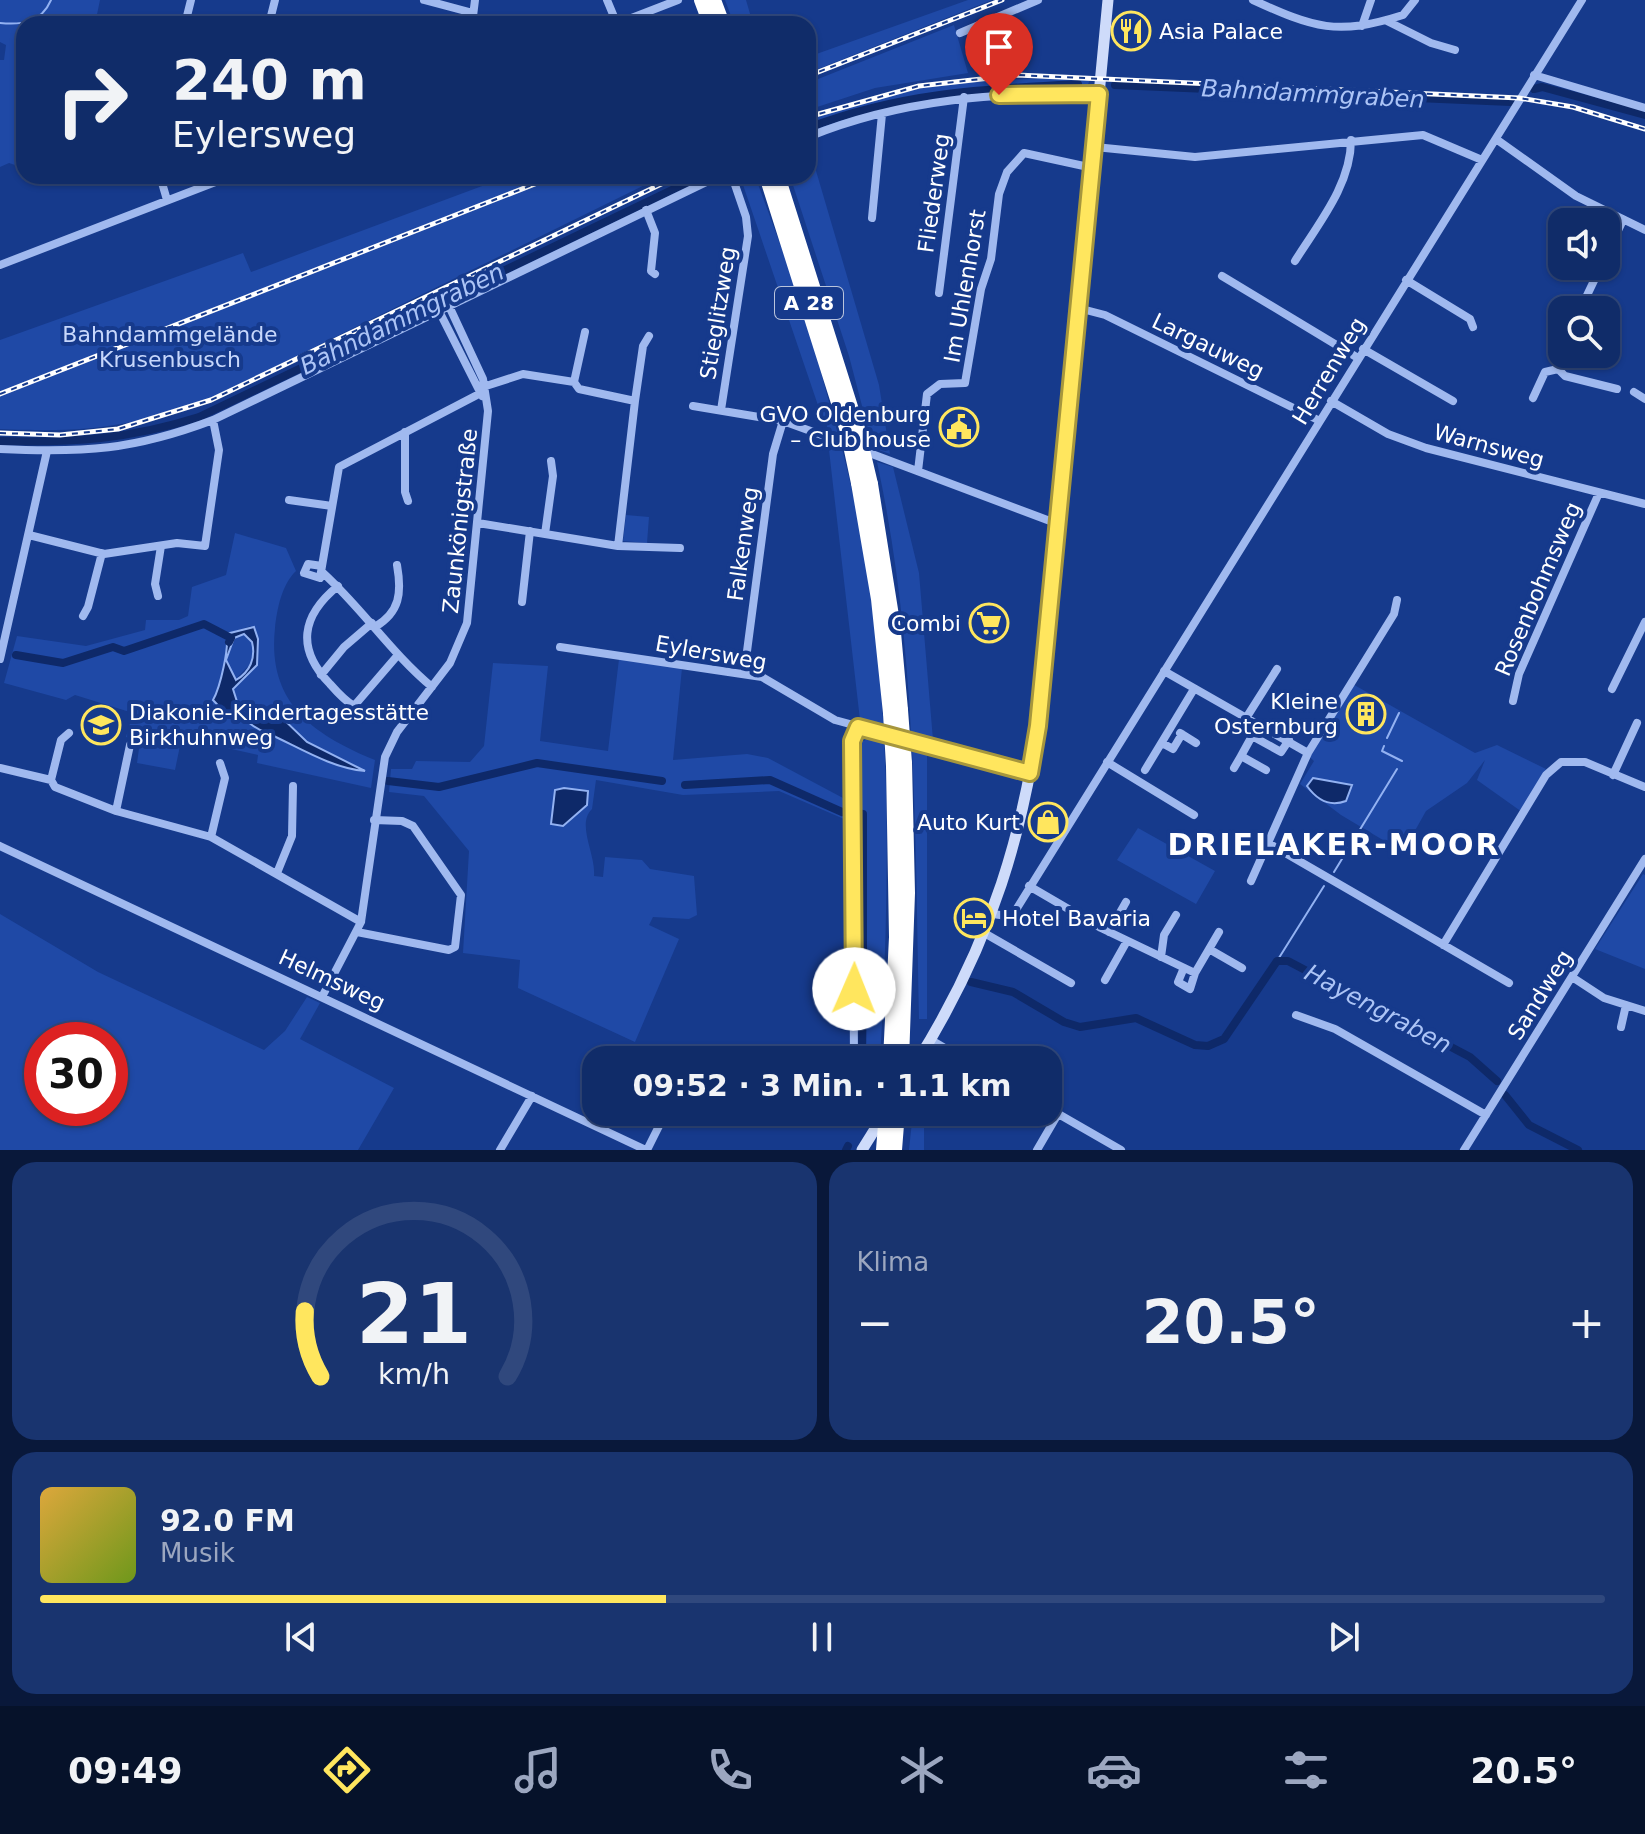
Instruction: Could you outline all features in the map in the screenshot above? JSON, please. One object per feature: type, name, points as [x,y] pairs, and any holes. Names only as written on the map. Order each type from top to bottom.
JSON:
[{"type":"highway","points":[[701,0],[715,15]]},
{"type":"highway","name":"A 28","points":[[769,184],[852,430]]},
{"type":"highway","name":"A 28","points":[[780,184],[852,430],[893,622],[908,893],[897,1046]]},
{"type":"highway","points":[[883,1150],[885,1126]]},
{"type":"highway","points":[[895,1150],[897,1126]]},
{"type":"street","points":[[424,0],[473,13]]},
{"type":"street","points":[[473,16],[475,0]]},
{"type":"street","points":[[637,16],[678,0]]},
{"type":"street","points":[[960,33],[1038,0]]},
{"type":"street","points":[[927,1046],[986,934],[1030,773],[1058,524],[1108,0]]},
{"type":"street","points":[[1253,0],[1323,28],[1362,26],[1386,20],[1410,10],[1415,0]]},
{"type":"street","points":[[1362,26],[1371,0]]},
{"type":"street","name":"Herrenweg","points":[[993,914],[1007,916],[1014,913],[1582,0]]},
{"type":"street","points":[[1386,20],[1431,43],[1455,50]]},
{"type":"street","points":[[1534,75],[1645,108]]},
{"type":"street","points":[[816,135],[882,114],[964,97],[1099,94]]},
{"type":"street","name":"Fliederweg","points":[[939,293],[964,97]]},
{"type":"street","points":[[872,218],[882,114]]},
{"type":"street","points":[[1095,147],[1195,157],[1423,135],[1482,160]]},
{"type":"street","points":[[1496,139],[1576,196],[1645,230]]},
{"type":"street","points":[[1295,261],[1343,182],[1351,159],[1351,140]]},
{"type":"street","name":"Im Uhlenhorst","points":[[918,471],[927,394],[940,384],[965,383],[981,289],[991,259],[999,194],[1007,172],[1024,153],[1093,168]]},
{"type":"street","points":[[162,184],[167,200]]},
{"type":"street","points":[[0,265],[210,184]]},
{"type":"street","points":[[0,449],[110,449],[150,442],[213,420],[702,184]]},
{"type":"street","name":"Stieglitzweg","points":[[721,410],[748,236],[746,217],[735,184]]},
{"type":"street","points":[[646,210],[653,225],[651,271],[655,274]]},
{"type":"street","points":[[1620,226],[1623,220]]},
{"type":"street","points":[[1222,276],[1453,401]]},
{"type":"street","points":[[1406,280],[1470,319],[1473,327]]},
{"type":"street","name":"Zaunkönigstraße","points":[[323,995],[361,922],[382,770],[390,746],[450,663],[467,623],[489,426],[483,393],[449,306]]},
{"type":"street","name":"Largauweg","points":[[1078,308],[1105,315],[1320,421]]},
{"type":"street","name":"Zaunkönigstraße","points":[[439,311],[483,393]]},
{"type":"street","points":[[585,332],[579,342],[574,382],[579,389],[635,401]]},
{"type":"street","points":[[618,546],[643,346],[649,336]]},
{"type":"street","points":[[1533,398],[1545,372],[1558,369],[1565,376],[1617,389]]},
{"type":"street","points":[[432,687],[397,656],[322,569],[339,467],[523,374],[574,382]]},
{"type":"street","points":[[1634,392],[1645,399]]},
{"type":"street","name":"Warnsweg","points":[[1331,401],[1388,434],[1426,448],[1645,504]]},
{"type":"street","points":[[693,406],[783,421],[1058,524]]},
{"type":"street","points":[[29,535],[97,549],[102,553],[161,546],[205,546],[219,450],[213,420]]},
{"type":"street","name":"Falkenweg","points":[[744,674],[773,454],[783,421]]},
{"type":"street","points":[[405,432],[405,492],[408,501]]},
{"type":"street","points":[[0,659],[47,451]]},
{"type":"street","points":[[545,534],[553,476],[551,461]]},
{"type":"street","name":"Rosenbohmsweg","points":[[1513,701],[1519,674],[1599,493]]},
{"type":"street","points":[[289,500],[332,506]]},
{"type":"street","points":[[478,523],[618,546],[680,548]]},
{"type":"street","points":[[522,602],[530,531]]},
{"type":"street","points":[[158,596],[155,584],[161,546]]},
{"type":"street","points":[[83,616],[102,553]]},
{"type":"street","points":[[321,675],[344,647],[373,625],[389,618],[399,604],[397,565]]},
{"type":"street","points":[[338,586],[314,610],[308,624],[307,645],[312,663],[321,675],[354,706],[397,656]]},
{"type":"street","points":[[1251,881],[1308,753],[1394,614],[1397,600]]},
{"type":"street","points":[[1612,689],[1627,656],[1635,648],[1645,622]]},
{"type":"street","name":"Eylersweg","points":[[560,647],[744,674],[776,683],[835,720],[1030,773]]},
{"type":"street","points":[[1248,715],[1277,669]]},
{"type":"street","points":[[1164,671],[1248,715],[1308,753]]},
{"type":"street","points":[[1145,770],[1194,689]]},
{"type":"street","points":[[1613,775],[1637,723]]},
{"type":"street","points":[[854,1046],[852,741],[858,727]]},
{"type":"street","points":[[1171,729],[1196,743]]},
{"type":"street","points":[[69,733],[61,740],[51,780],[55,787],[116,811],[211,837],[361,922]]},
{"type":"street","points":[[1162,743],[1173,749],[1182,734]]},
{"type":"street","points":[[1234,768],[1252,736],[1281,752],[1289,740]]},
{"type":"street","points":[[116,811],[130,745]]},
{"type":"street","points":[[1241,756],[1266,770]]},
{"type":"street","points":[[1443,945],[1550,771],[1571,760],[1613,775],[1625,776],[1645,787]]},
{"type":"street","points":[[1107,762],[1194,815]]},
{"type":"street","points":[[211,837],[225,778],[220,763]]},
{"type":"street","points":[[0,768],[51,780]]},
{"type":"street","points":[[277,873],[292,836],[293,786]]},
{"type":"street","points":[[357,932],[449,950],[455,947],[461,895],[413,826],[402,821],[374,820]]},
{"type":"street","points":[[1268,843],[1358,896],[1368,897],[1388,915],[1509,983]]},
{"type":"street","name":"Helmsweg","points":[[0,846],[323,995],[646,1150],[659,1126]]},
{"type":"street","name":"Sandweg","points":[[1464,1150],[1645,859]]},
{"type":"street","points":[[1029,886],[1109,932],[1183,970],[1195,973]]},
{"type":"street","points":[[1109,932],[1126,902]]},
{"type":"street","points":[[1161,957],[1164,935],[1176,915]]},
{"type":"street","points":[[1183,970],[1178,982],[1190,989],[1195,973],[1219,932]]},
{"type":"street","points":[[986,934],[1071,983]]},
{"type":"street","points":[[1105,980],[1127,941]]},
{"type":"street","points":[[1209,949],[1242,968]]},
{"type":"street","points":[[1572,977],[1604,998],[1645,1011]]},
{"type":"street","points":[[1621,1027],[1626,1005]]},
{"type":"street","points":[[1296,1015],[1312,1017],[1335,1029],[1486,1115]]},
{"type":"street","points":[[931,1040],[941,1046]]},
{"type":"street","points":[[500,1150],[532,1096]]},
{"type":"street","points":[[1062,1116],[1121,1150]]},
{"type":"street","points":[[862,1150],[877,1126]]},
{"type":"street","points":[[1037,1150],[1051,1126]]},
{"type":"green space","points":[[0,0],[100,0],[97,16],[16,16],[16,165],[9,163],[0,167],[0,60],[4,60],[6,45],[0,42]]},
{"type":"green space","points":[[725,0],[746,0],[751,16],[731,16]]},
{"type":"green space","points":[[968,0],[992,0],[816,70],[816,54]]},
{"type":"green space","points":[[954,25],[968,73],[875,88],[816,107],[816,80]]},
{"type":"green space","points":[[1018,79],[1090,79],[1087,87],[980,94],[911,105],[816,130],[816,117],[876,98],[946,85]]},
{"type":"green space","points":[[816,171],[879,385],[890,454],[873,448],[849,356],[793,184],[816,184]]},
{"type":"green space","name":"Bahndammgelände Krusenbusch","points":[[488,184],[647,184],[209,399],[154,416],[106,426],[57,430],[0,429],[0,340],[243,253],[251,272]]},
{"type":"green space","points":[[743,184],[758,184],[804,309],[833,417],[823,420]]},
{"type":"green space","points":[[834,420],[854,498],[878,657],[887,818],[881,1046],[864,1046],[866,813],[860,807],[858,753],[861,742],[870,738],[880,740],[879,723],[860,720],[829,450],[832,447],[826,422]]},
{"type":"green space","points":[[877,462],[893,467],[919,573],[933,740],[920,738],[921,753],[927,754],[927,1019],[919,1019],[912,739],[907,670],[900,600]]},
{"type":"green space","points":[[626,515],[649,517],[647,543],[623,541]]},
{"type":"green space","points":[[235,533],[286,548],[296,571],[284,590],[277,613],[274,654],[278,676],[298,712],[314,726],[332,739],[375,760],[371,788],[257,763],[258,755],[218,746],[221,736],[195,729],[192,738],[182,736],[175,770],[137,763],[140,741],[126,737],[133,713],[75,695],[66,700],[4,683],[17,636],[86,646],[145,630],[146,620],[179,620],[188,616],[192,587],[226,575]],"holes":[[[251,626],[258,640],[257,665],[233,689],[240,711],[254,718],[278,715],[307,742],[364,772],[325,760],[226,714],[213,700],[224,668],[226,634]]]},
{"type":"green space","points":[[244,634],[252,642],[253,661],[235,680],[226,660],[234,638]]},
{"type":"green space","points":[[619,659],[682,668],[673,760],[747,754],[768,758],[843,798],[844,819],[779,791],[683,795],[596,780],[592,809],[586,823],[594,876],[603,877],[605,857],[642,860],[650,869],[694,876],[697,915],[689,919],[653,917],[649,925],[679,939],[635,1042],[518,988],[520,960],[463,953],[469,851],[424,796],[389,792],[391,769],[412,769],[416,761],[470,762],[484,746],[493,663],[548,666],[540,741],[608,751]]},
{"type":"green space","points":[[1349,682],[1475,753],[1497,745],[1546,769],[1522,812],[1477,780],[1485,760],[1467,783],[1426,811],[1403,852],[1341,815],[1300,784],[1314,761],[1304,752]]},
{"type":"green space","points":[[1138,828],[1215,871],[1196,904],[1117,860]]},
{"type":"green space","points":[[1645,875],[1645,969],[1595,949]]},
{"type":"green space","points":[[0,914],[98,972],[264,1050],[285,1031],[307,997],[320,1003],[300,1039],[394,1088],[358,1150],[0,1150]]},
{"type":"green space","points":[[912,1126],[924,1126],[924,1150],[909,1150]]},
{"type":"shaded area","points":[[254,627],[258,639],[257,665],[233,689],[240,711],[254,718],[276,712],[307,742],[365,771],[326,761],[240,717],[226,714],[213,700],[224,667],[226,634]],"holes":[[[244,634],[252,642],[251,664],[236,680],[226,660],[234,638]]]},
{"type":"shaded area","points":[[1313,778],[1352,785],[1346,801],[1329,803],[1315,795],[1307,786]]},
{"type":"shaded area","points":[[555,790],[588,791],[587,805],[563,826],[551,824]]},
{"type":"waterway","points":[[39,16],[51,0]]},
{"type":"waterway","points":[[0,23],[16,23]]},
{"type":"waterway","name":"Bahndammgraben","points":[[816,125],[908,100],[974,91],[1078,84]]},
{"type":"waterway","name":"Bahndammgraben","points":[[1115,85],[1511,102]]},
{"type":"waterway","name":"Bahndammgraben","points":[[1534,89],[1542,87],[1645,115]]},
{"type":"waterway","name":"Bahndammgraben","points":[[0,441],[101,438],[199,417],[684,184]]},
{"type":"waterway","name":"Hayengraben","points":[[16,655],[63,663],[113,647],[124,651],[204,624],[231,638],[229,642]]},
{"type":"waterway","points":[[1387,738],[1399,713]]},
{"type":"waterway","points":[[1384,746],[1382,751],[1402,761]]},
{"type":"waterway","name":"Hayengraben","points":[[388,781],[439,787],[537,763],[662,781]]},
{"type":"waterway","points":[[1334,872],[1397,769]]},
{"type":"waterway","name":"Hayengraben","points":[[685,785],[770,780],[842,812]]},
{"type":"waterway","name":"Hayengraben","points":[[863,814],[863,978],[884,977]]},
{"type":"waterway","points":[[1277,961],[1324,886]]},
{"type":"waterway","name":"Hayengraben","points":[[971,982],[1013,992],[1064,1022],[1080,1027],[1136,1018],[1195,1045],[1208,1046],[1224,1039],[1277,961],[1288,961],[1470,1057],[1497,1081]]},
{"type":"waterway","points":[[862,1046],[863,978]]},
{"type":"waterway","name":"Hayengraben","points":[[1505,1095],[1529,1125],[1578,1150]]},
{"type":"waterway","points":[[846,1150],[848,1146]]},
{"type":"railway","points":[[816,73],[1002,0]]},
{"type":"railway","points":[[816,115],[919,86],[1017,75],[1519,98],[1573,107],[1645,129]]},
{"type":"railway","points":[[0,394],[535,184]]},
{"type":"railway","points":[[0,433],[60,435],[118,429],[211,400],[661,184]]},
{"type":"place","name":"Asia Palace","points":[[1131,31]]},
{"type":"place","name":"GVO Oldenburg – Club house","points":[[959,427]]},
{"type":"place","name":"Combi","points":[[989,623]]},
{"type":"place","name":"Kleine Osternburg","points":[[1366,714]]},
{"type":"place","name":"Diakonie-Kindertagesstätte Birkhuhnweg","points":[[101,725]]},
{"type":"place","name":"Auto Kurt","points":[[1048,822]]},
{"type":"place","name":"Hotel Bavaria","points":[[974,918]]},
{"type":"district","name":"DRIELAKER-MOOR","points":[[1334,844]]},
{"type":"route","points":[[854,989],[852,741],[858,727],[1030,773],[1038,726],[1099,94],[999,95]]}]
